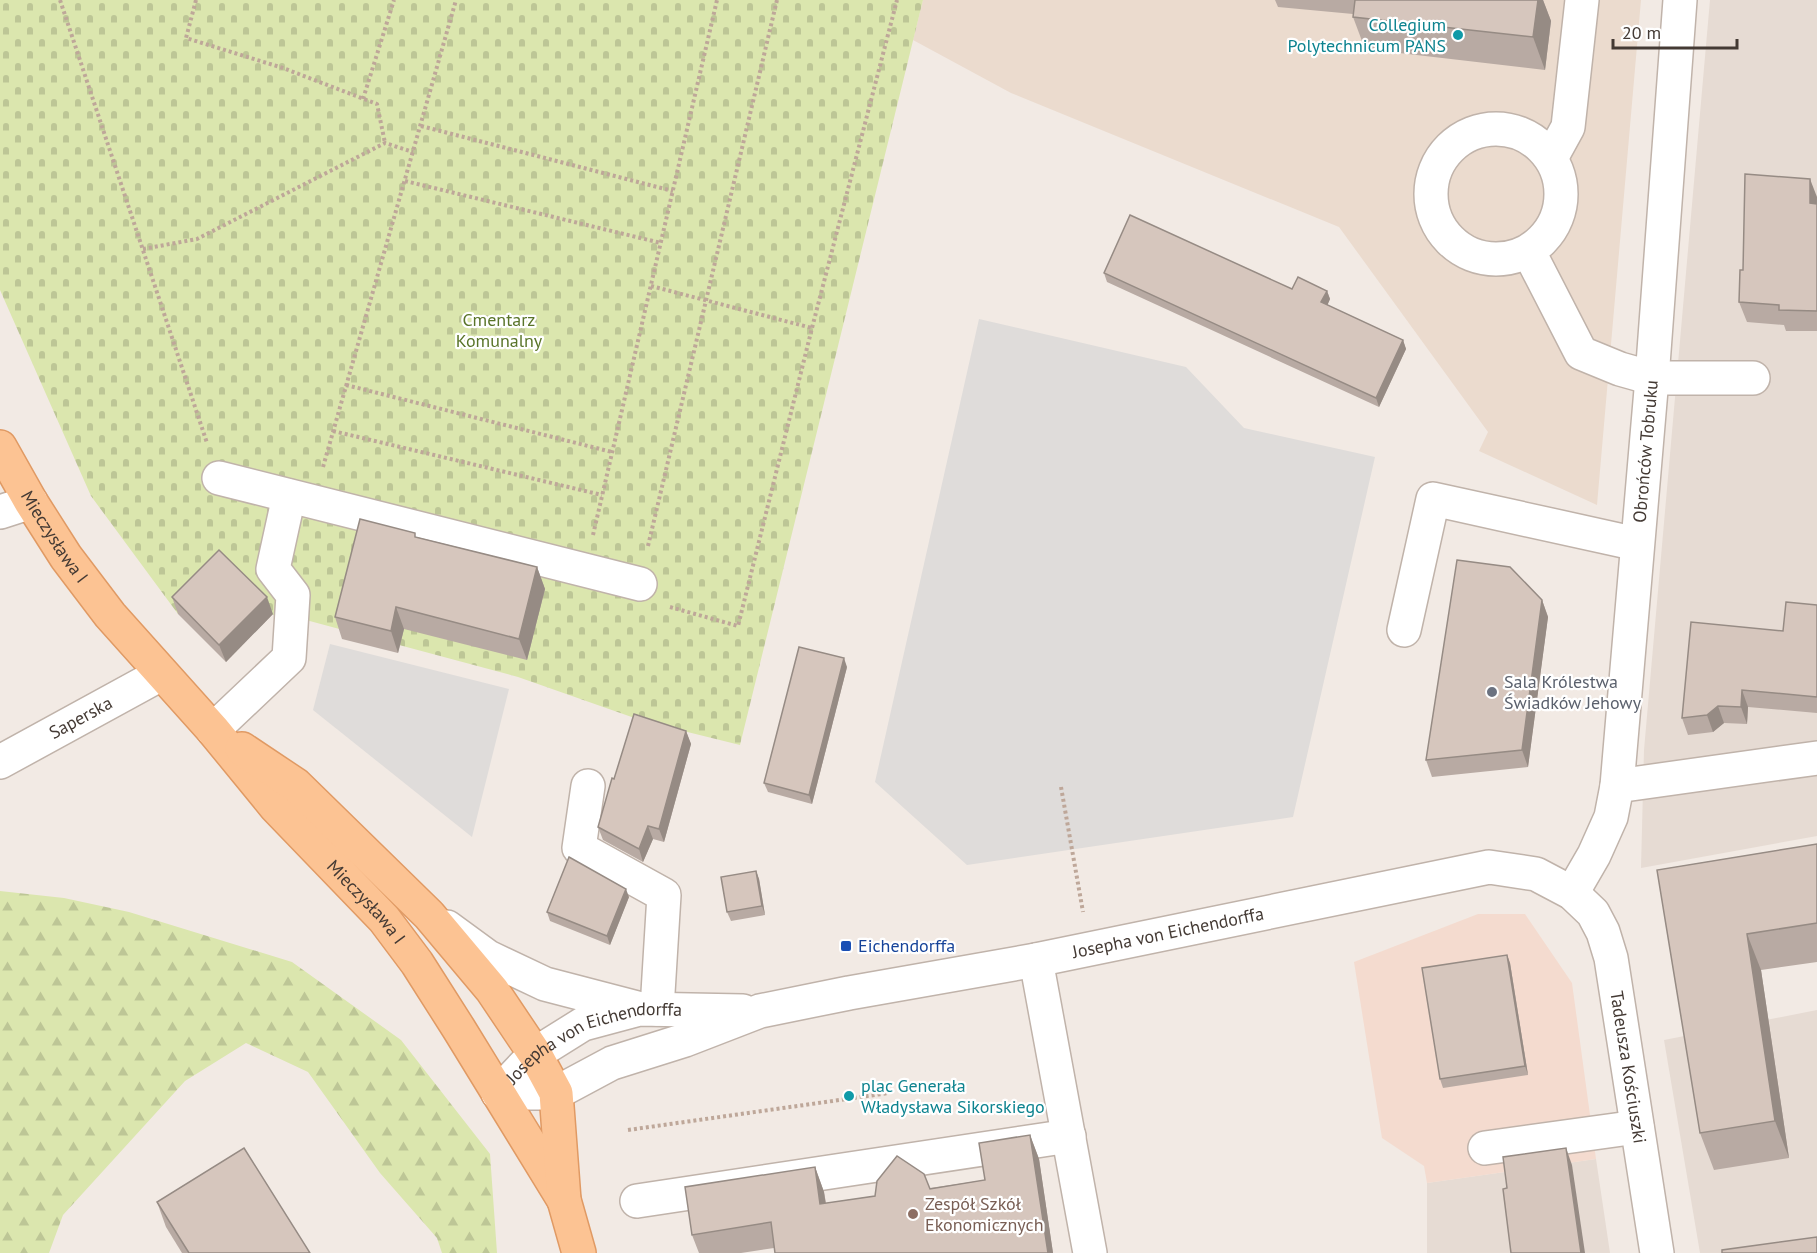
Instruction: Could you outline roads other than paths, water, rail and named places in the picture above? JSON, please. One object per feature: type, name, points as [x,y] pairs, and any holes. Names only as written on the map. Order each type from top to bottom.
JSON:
[{"type":"main road","name":"Mieczysława I","points":[[0,447],[66,557],[110,615],[213,730],[276,807],[384,919],[417,963],[564,1200]]},
{"type":"main road","name":"Mieczysława I","points":[[213,730],[296,785],[429,915],[492,990],[535,1054],[556,1093]]},
{"type":"main road","points":[[556,1093],[564,1200],[579,1253]]},
{"type":"street","points":[[1551,158],[1568,127],[1582,0]]},
{"type":"street","name":"Obrońców Tobruku","points":[[1572,893],[1594,855],[1611,818],[1617,786],[1652,378],[1680,0]]},
{"type":"street","points":[[1506,129],[1532,138],[1551,158],[1560,177],[1561,208],[1551,231],[1529,252],[1512,259],[1485,260],[1460,251],[1442,233],[1431,208],[1430,190],[1438,162],[1456,142],[1481,130],[1506,129]]},
{"type":"street","points":[[1529,252],[1581,353],[1620,369],[1652,378],[1753,378]]},
{"type":"street","points":[[219,478],[640,584]]},
{"type":"street","points":[[213,730],[289,658],[293,595],[273,569],[301,499]]},
{"type":"street","points":[[1404,630],[1433,499],[1637,544]]},
{"type":"street","points":[[0,512],[31,502]]},
{"type":"street","name":"Saperska","points":[[0,762],[161,674]]},
{"type":"street","points":[[1617,786],[1817,758]]},
{"type":"street","points":[[429,915],[488,957],[545,984],[648,1009],[664,895],[579,848],[588,786]]},
{"type":"street","name":"Josepha von Eichendorffa","points":[[498,1093],[556,1093],[612,1063],[685,1040],[760,1011],[1036,960],[1489,867],[1536,874],[1572,893]]},
{"type":"street","name":"Tadeusza Kościuszki","points":[[1572,893],[1593,913],[1603,932],[1611,958],[1657,1253]]},
{"type":"street","points":[[1036,960],[1090,1253]]},
{"type":"street","name":"Josepha von Eichendorffa","points":[[498,1093],[535,1054],[583,1024],[648,1009],[760,1011]]},
{"type":"street","points":[[1485,1148],[1637,1127]]},
{"type":"street","points":[[637,1201],[1069,1136]]},
{"type":"place","name":"Collegium Polytechnicum PANS","points":[[1458,35]]},
{"type":"place","name":"Sala Królestwa Świadków Jehowy","points":[[1492,692]]},
{"type":"place","name":"Eichendorffa","points":[[846,946]]},
{"type":"place","name":"plac Generała Władysława Sikorskiego","points":[[849,1096]]},
{"type":"place","name":"Zespół Szkół Ekonomicznych","points":[[913,1214]]},
{"type":"park label","name":"Cmentarz Komunalny","points":[[499,330]]}]
